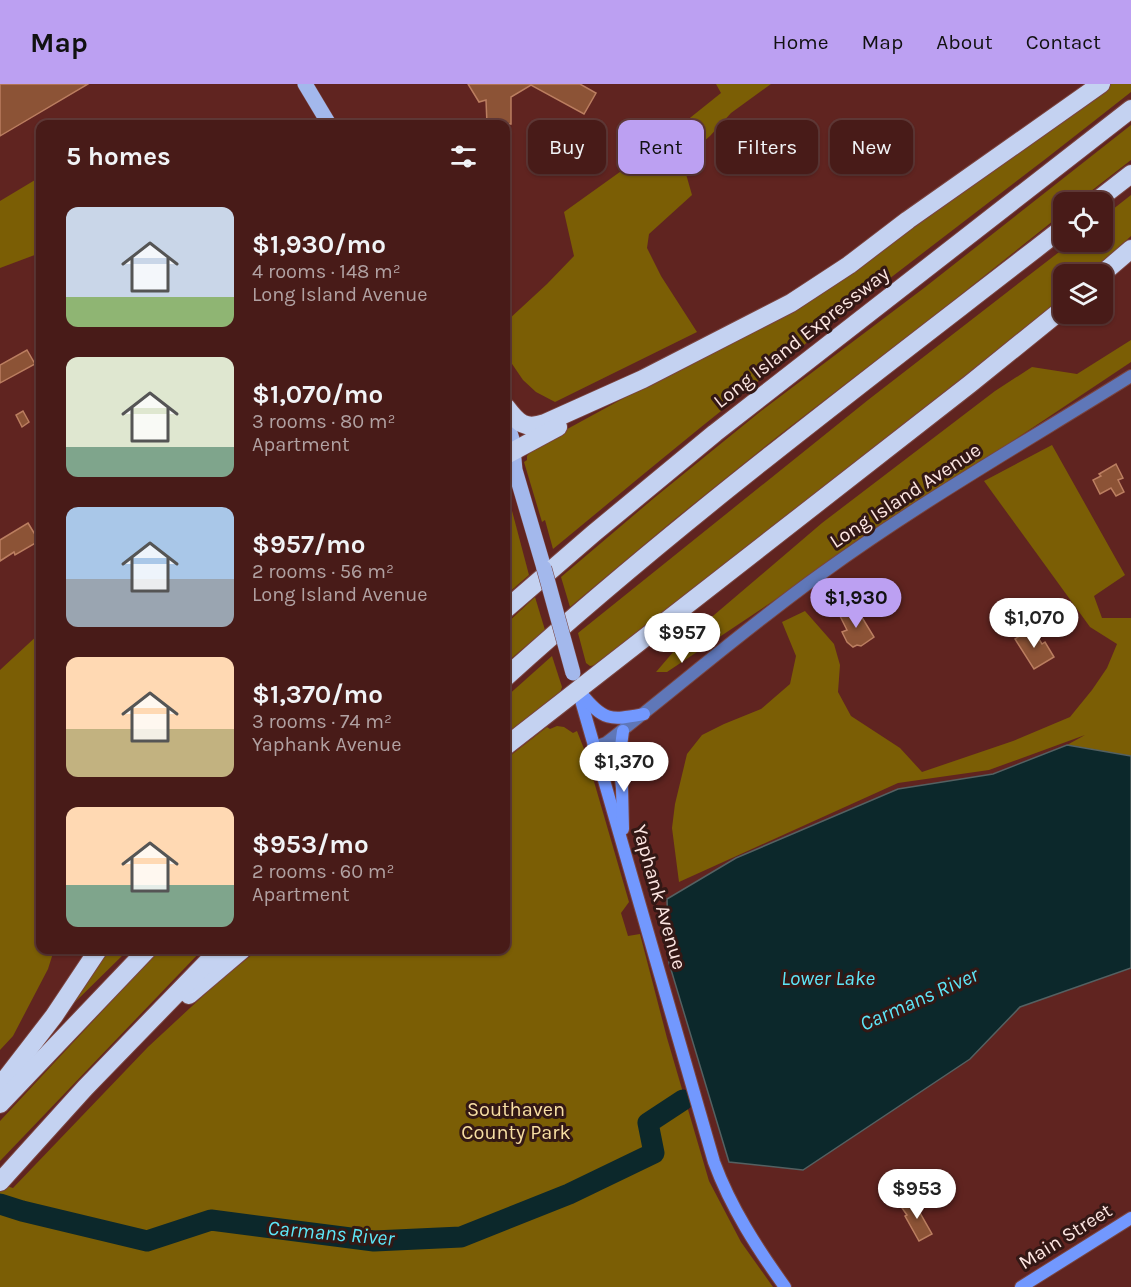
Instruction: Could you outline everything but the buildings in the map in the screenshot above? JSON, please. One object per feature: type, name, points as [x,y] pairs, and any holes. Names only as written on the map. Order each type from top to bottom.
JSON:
[{"type":"highway","points":[[510,459],[643,379],[801,296],[849,265],[917,213],[1101,84]]},
{"type":"highway","name":"Long Island Expressway","points":[[510,606],[594,532],[714,433],[1131,109]]},
{"type":"highway","points":[[1108,192],[1131,174]]},
{"type":"highway","points":[[510,674],[627,572],[747,473],[1053,236]]},
{"type":"highway","points":[[1113,264],[1131,249]]},
{"type":"highway","points":[[510,742],[575,681],[970,384],[1053,317]]},
{"type":"highway","points":[[510,412],[521,424],[538,425],[643,379]]},
{"type":"highway","points":[[0,1086],[54,1016],[95,954]]},
{"type":"highway","points":[[0,1104],[143,954]]},
{"type":"highway","points":[[0,1182],[85,1088],[215,954]]},
{"type":"highway","points":[[85,1088],[237,954]]},
{"type":"main road","points":[[305,84],[328,120]]},
{"type":"main road","name":"Yaphank Avenue","points":[[510,433],[512,439],[510,459],[532,528],[714,1162],[742,1223],[785,1287]]},
{"type":"main road","points":[[575,681],[590,705],[609,718],[644,714]]},
{"type":"main road","points":[[622,730],[618,762],[622,788],[624,848]]},
{"type":"main road","name":"Main Street","points":[[1021,1287],[1131,1218]]},
{"type":"street","name":"Long Island Avenue","points":[[595,747],[606,743],[644,714],[767,614],[823,573],[969,476],[1131,376]]},
{"type":"green space","points":[[716,84],[771,84],[725,120],[716,120],[716,129],[704,141],[704,120],[687,120],[721,93]]},
{"type":"green space","points":[[1109,84],[1131,84],[1131,92],[785,360],[553,549],[545,520],[542,522],[524,462],[530,452],[549,439],[635,392],[782,315]]},
{"type":"green space","points":[[1131,125],[1131,160],[1090,192],[1053,192],[1053,221],[782,433],[570,607],[561,577],[761,411],[924,288]]},
{"type":"green space","points":[[618,173],[686,174],[692,195],[649,234],[647,248],[661,276],[697,332],[555,402],[536,392],[523,380],[510,361],[510,318],[574,256],[564,212]]},
{"type":"green space","points":[[36,179],[36,254],[0,268],[0,201]]},
{"type":"green space","points":[[1131,195],[1131,236],[1101,264],[1053,264],[1053,307],[597,665],[590,666],[586,663],[578,633],[868,400],[1059,252],[1113,252],[1113,209]]},
{"type":"green space","points":[[1131,340],[1131,362],[667,672],[656,672],[680,644],[822,523],[995,391],[1032,367],[1077,374]]},
{"type":"green space","points":[[1052,445],[1125,575],[1094,596],[1102,618],[1131,618],[1131,756],[1067,745],[1085,735],[989,770],[898,783],[679,882],[672,828],[675,804],[687,754],[702,735],[761,709],[790,684],[796,656],[782,622],[805,611],[834,644],[840,665],[838,692],[851,716],[900,748],[922,772],[1013,741],[1070,717],[1107,668],[1117,644],[1090,627],[984,481]]},
{"type":"green space","points":[[510,503],[529,575],[510,592]]},
{"type":"green space","points":[[535,597],[545,630],[510,660],[510,620]]},
{"type":"green space","points":[[36,637],[36,954],[53,954],[48,969],[13,1036],[0,1050],[0,670]]},
{"type":"green space","points":[[552,656],[562,687],[560,693],[510,732],[510,693]]},
{"type":"green space","name":"Southaven County Park","points":[[557,726],[564,727],[573,733],[577,731],[586,754],[629,902],[621,913],[628,936],[640,934],[667,1038],[709,1181],[741,1242],[773,1287],[0,1287],[0,1184],[13,1188],[148,1047],[218,982],[253,954],[510,954],[510,756],[547,727],[550,729]]},
{"type":"green space","points":[[102,954],[124,954],[66,1011]]},
{"type":"green space","points":[[155,954],[198,954],[0,1161],[0,1121]]},
{"type":"water","name":"Lower Lake","points":[[1067,745],[1131,756],[1131,968],[1020,1007],[970,1059],[803,1170],[729,1162],[669,963],[667,899],[736,858],[898,789],[993,774]]},
{"type":"waterway","name":"Carmans River","points":[[0,1204],[147,1241],[211,1220],[374,1241],[461,1237],[569,1194],[654,1153],[648,1123],[683,1100]]}]
